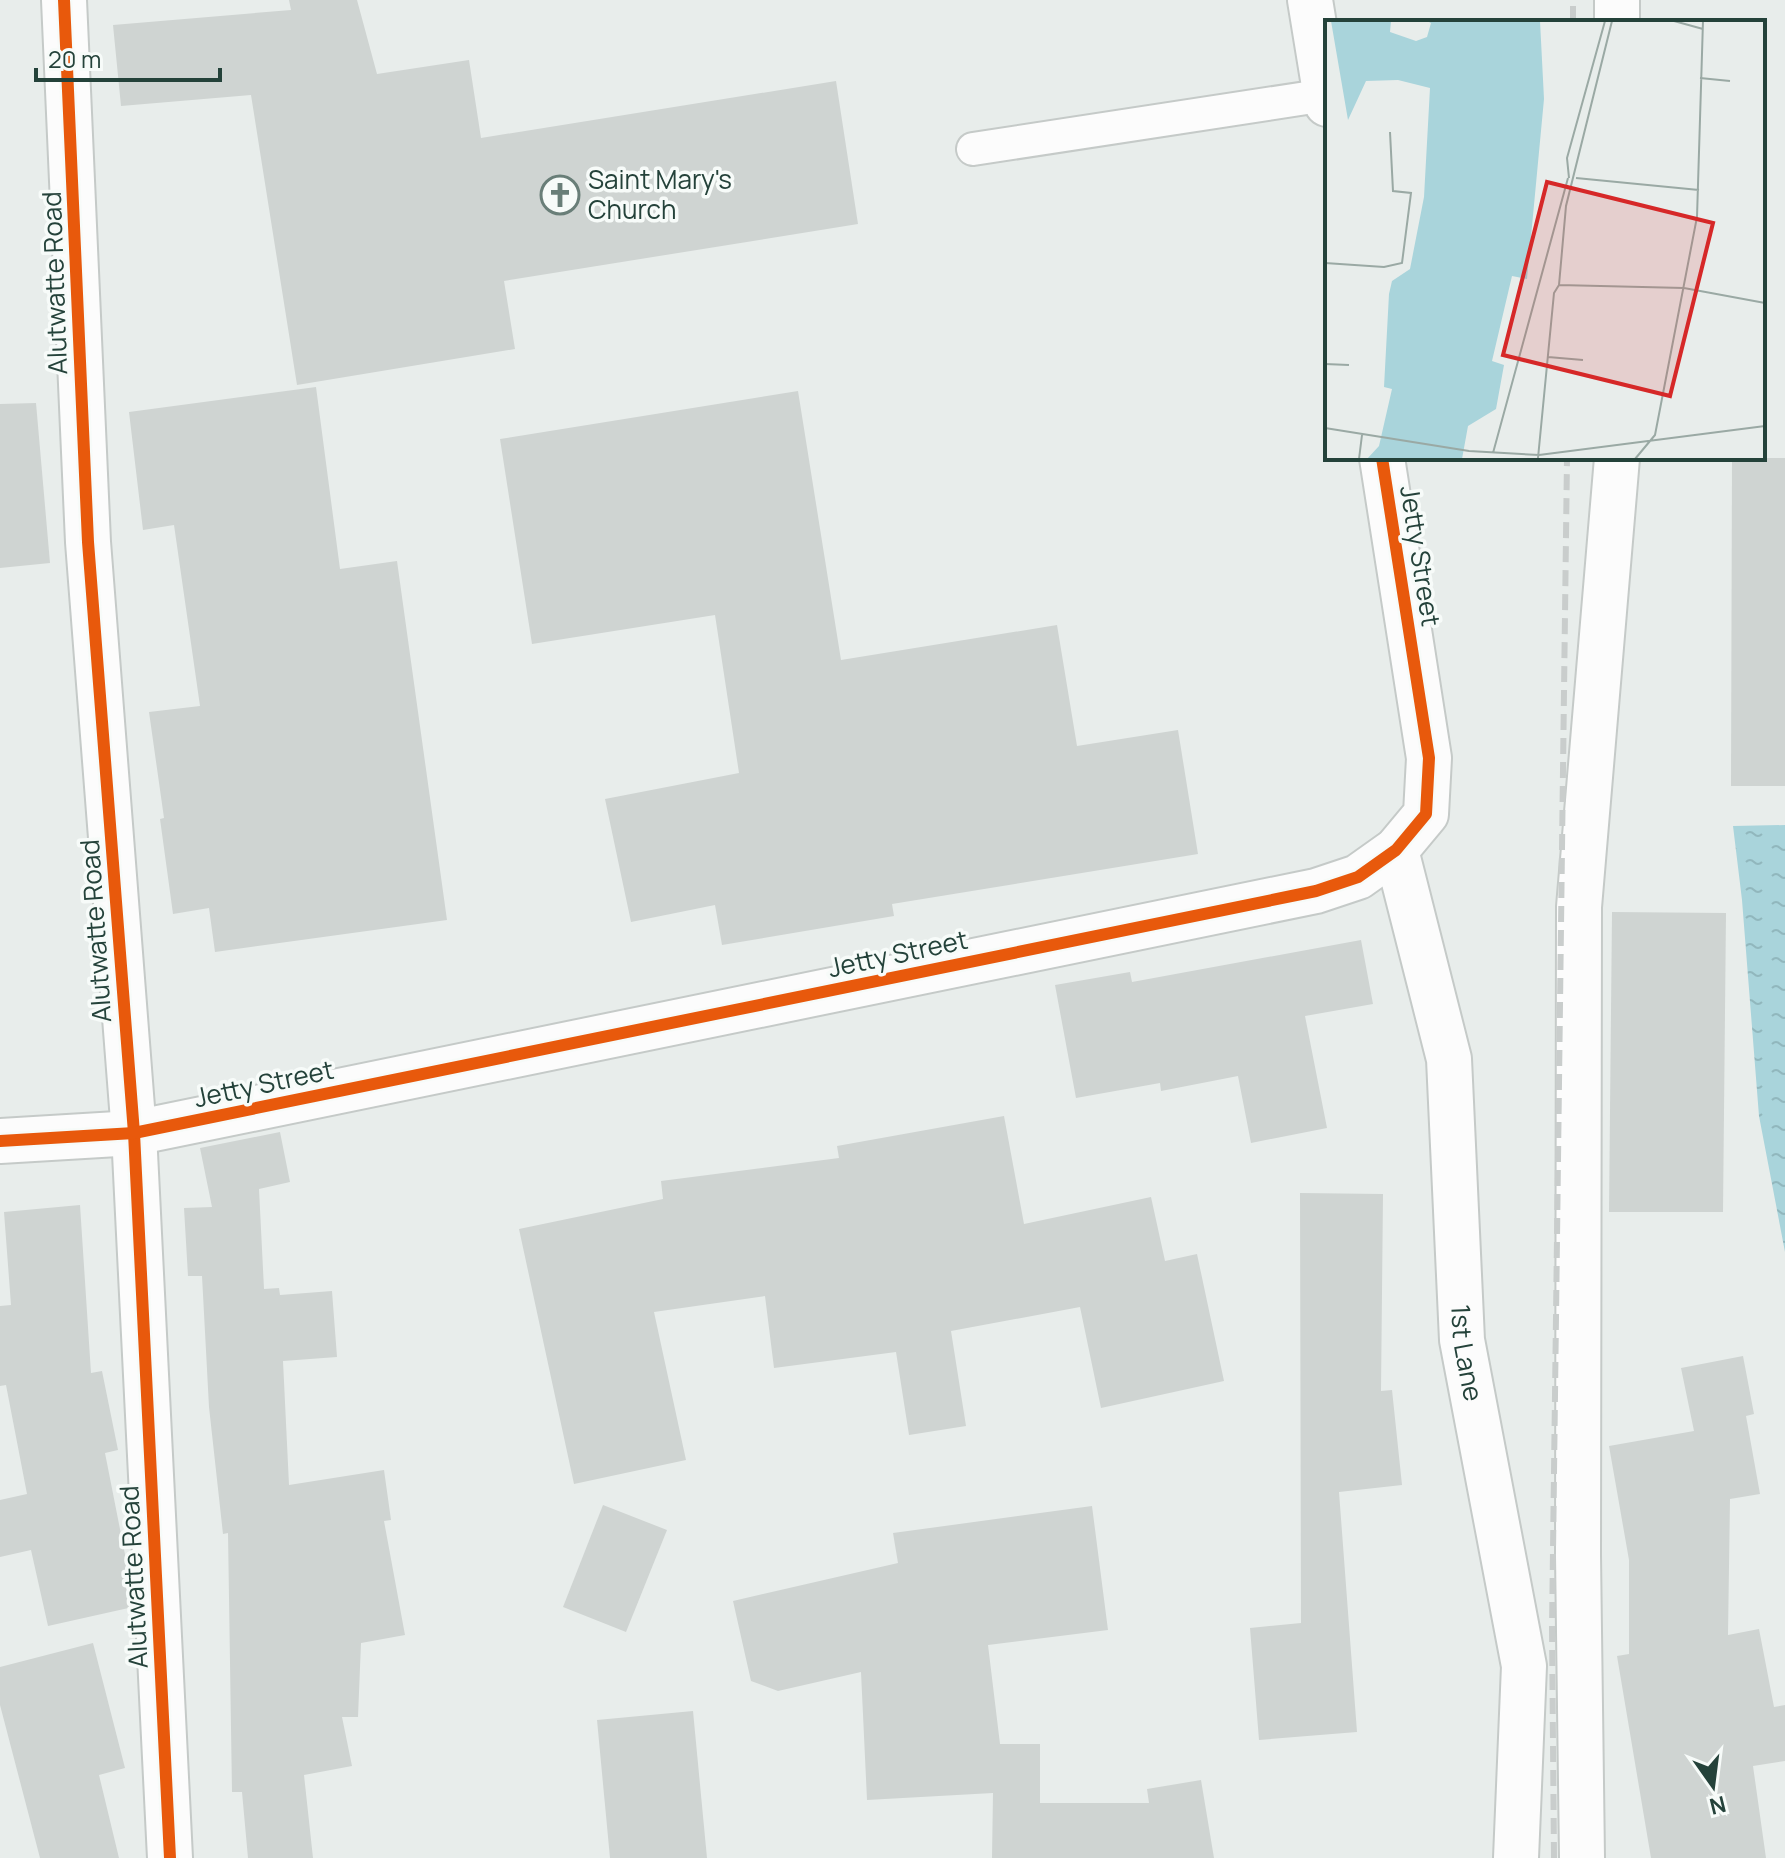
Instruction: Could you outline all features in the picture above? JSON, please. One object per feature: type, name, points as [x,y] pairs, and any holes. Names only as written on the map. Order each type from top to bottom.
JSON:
[{"type":"street","name":"Alutwatte Road","points":[[64,0],[88,542],[134,1133],[170,1858]]},
{"type":"street","points":[[1310,0],[1325,93]]},
{"type":"street","name":"Jetty Street","points":[[0,1141],[134,1133],[1316,891],[1358,877],[1396,850],[1426,814],[1429,758],[1382,460]]},
{"type":"street","points":[[1582,1858],[1578,1555],[1579,907],[1617,460]]},
{"type":"street","name":"1st Lane","points":[[1396,850],[1449,1059],[1462,1340],[1524,1666],[1516,1858]]},
{"type":"lane","points":[[973,149],[1325,99]]},
{"type":"water","points":[[1785,825],[1785,1252],[1759,1116],[1733,826]]},
{"type":"building","name":"Saint Mary's Church","points":[[289,0],[357,0],[377,74],[469,60],[481,138],[836,81],[858,224],[504,281],[515,349],[297,385],[251,95],[121,106],[113,25],[291,10]]},
{"type":"building","points":[[316,387],[340,569],[397,561],[447,920],[215,952],[209,908],[173,914],[149,712],[200,706],[174,525],[143,530],[129,412]]},
{"type":"building","points":[[798,391],[841,660],[1057,625],[1077,746],[1178,730],[1198,854],[892,904],[894,916],[722,945],[715,905],[631,922],[605,799],[739,773],[715,615],[532,644],[500,439]]},
{"type":"building","points":[[36,403],[50,563],[0,568],[0,404]]},
{"type":"building","points":[[1785,458],[1785,786],[1731,786],[1732,460]]},
{"type":"building","points":[[1612,912],[1726,913],[1723,1212],[1609,1212]]},
{"type":"building","points":[[1361,940],[1373,1004],[1305,1016],[1327,1128],[1251,1143],[1238,1076],[1161,1091],[1160,1083],[1076,1098],[1055,985],[1130,972],[1132,982]]},
{"type":"building","points":[[1004,1116],[1024,1224],[1151,1197],[1165,1261],[1197,1254],[1224,1381],[1101,1408],[1080,1307],[951,1331],[966,1426],[909,1435],[896,1352],[774,1368],[765,1296],[654,1312],[686,1460],[574,1484],[519,1229],[663,1199],[661,1181],[839,1158],[837,1146]]},
{"type":"building","points":[[280,1132],[290,1182],[259,1189],[264,1289],[279,1288],[280,1295],[332,1291],[337,1357],[283,1361],[289,1485],[384,1470],[391,1520],[384,1521],[405,1635],[361,1643],[358,1717],[342,1717],[352,1766],[304,1775],[313,1858],[248,1858],[242,1792],[232,1792],[228,1533],[223,1534],[209,1407],[202,1276],[188,1276],[184,1208],[212,1207],[200,1148]]},
{"type":"building","points":[[1300,1193],[1383,1194],[1381,1391],[1392,1390],[1402,1485],[1339,1492],[1357,1732],[1259,1740],[1250,1628],[1301,1623]]},
{"type":"building","points":[[80,1205],[91,1373],[102,1371],[118,1450],[105,1453],[133,1607],[48,1626],[31,1550],[0,1557],[0,1500],[27,1494],[6,1385],[0,1386],[0,1306],[11,1305],[4,1212]]},
{"type":"building","points":[[1743,1356],[1754,1414],[1746,1416],[1760,1494],[1730,1499],[1728,1635],[1759,1629],[1774,1707],[1785,1705],[1785,1761],[1753,1766],[1766,1858],[1651,1858],[1617,1656],[1629,1654],[1629,1560],[1609,1446],[1694,1431],[1681,1368]]},
{"type":"building","points":[[603,1505],[667,1530],[626,1632],[563,1607]]},
{"type":"building","points":[[1092,1506],[1108,1630],[988,1645],[1000,1744],[1040,1744],[1040,1803],[1149,1803],[1147,1789],[1201,1780],[1214,1858],[992,1858],[993,1793],[867,1800],[861,1672],[778,1691],[751,1681],[733,1601],[898,1563],[893,1533]]},
{"type":"building","points":[[93,1643],[125,1768],[99,1775],[119,1858],[40,1858],[0,1705],[0,1667]]},
{"type":"building","points":[[693,1711],[707,1858],[610,1858],[597,1720]]},
{"type":"railway","points":[[1573,0],[1573,20]]},
{"type":"railway","points":[[1554,1858],[1552,1629],[1567,460]]},
{"type":"cycle path","points":[[64,0],[88,542],[134,1133],[170,1858]]},
{"type":"cycle path","points":[[0,1141],[134,1133],[1316,891],[1358,877],[1396,850],[1426,814],[1429,758],[1382,460]]},
{"type":"place","name":"Saint Mary's Church","points":[[560,195]]}]
